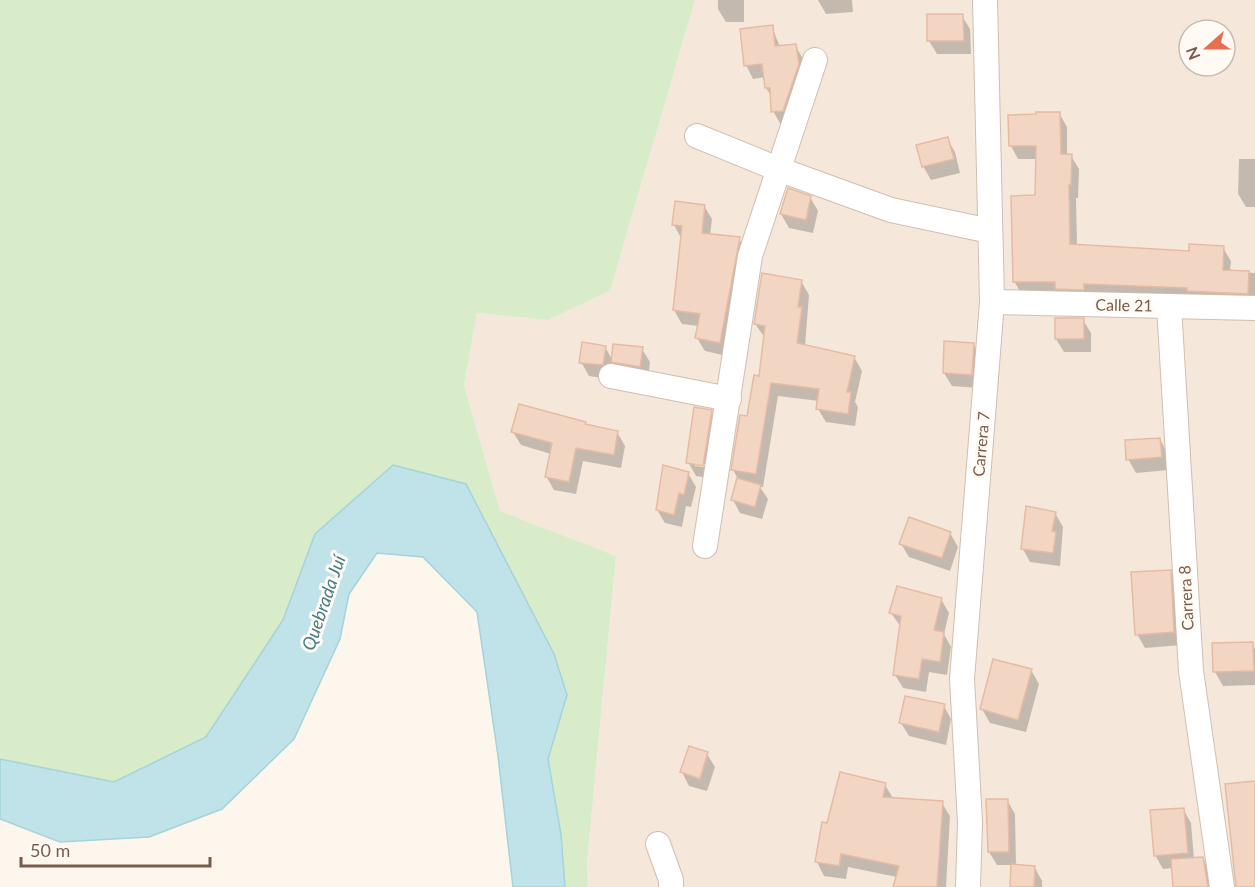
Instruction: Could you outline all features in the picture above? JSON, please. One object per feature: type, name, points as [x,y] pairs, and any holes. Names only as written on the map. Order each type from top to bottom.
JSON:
[{"type":"street","name":"Carrera 7","points":[[968,887],[970,822],[962,679],[992,302],[985,0]]},
{"type":"street","points":[[705,546],[750,256],[815,60]]},
{"type":"street","points":[[697,136],[778,169],[891,210],[990,231]]},
{"type":"street","name":"Calle 21","points":[[992,302],[1255,308]]},
{"type":"street","name":"Carrera 8","points":[[1169,306],[1191,671],[1222,887]]},
{"type":"street","points":[[611,376],[729,399]]},
{"type":"street","points":[[658,844],[671,887]]},
{"type":"shaded area","points":[[695,0],[1255,0],[1255,887],[588,887],[587,863],[616,556],[500,511],[464,385],[477,313],[548,320],[610,291]]},
{"type":"green space","points":[[0,0],[695,0],[610,291],[548,320],[477,313],[464,385],[500,511],[616,556],[587,863],[588,887],[565,887],[561,834],[548,759],[567,695],[466,484],[315,534],[283,620],[206,737],[114,782],[0,759]]},
{"type":"water","name":"Quebrada Juí","points":[[393,465],[466,484],[554,654],[567,695],[548,759],[561,834],[565,887],[513,887],[498,756],[477,612],[423,557],[377,553],[349,594],[340,639],[294,739],[222,809],[149,837],[60,842],[0,819],[0,759],[114,782],[206,737],[283,620],[315,534]]},
{"type":"building","points":[[927,14],[963,14],[964,41],[927,41]]},
{"type":"building","points":[[773,25],[775,46],[796,44],[799,64],[783,111],[771,112],[770,88],[765,88],[762,64],[744,66],[740,29]]},
{"type":"building","points":[[1036,112],[1060,112],[1061,154],[1072,154],[1071,185],[1069,185],[1070,244],[1189,251],[1189,244],[1224,246],[1223,270],[1249,271],[1248,294],[1187,291],[1187,288],[1084,284],[1084,290],[1055,289],[1055,282],[1013,282],[1011,196],[1035,195],[1036,146],[1009,146],[1008,115],[1036,114]]},
{"type":"building","points":[[948,137],[954,159],[922,167],[916,145]]},
{"type":"building","points":[[788,188],[811,196],[806,220],[780,214]]},
{"type":"building","points":[[675,201],[705,205],[702,233],[740,237],[720,343],[695,338],[700,314],[673,310],[682,226],[672,225]]},
{"type":"building","points":[[762,273],[802,280],[798,307],[802,307],[797,343],[855,356],[847,392],[851,392],[848,414],[816,409],[819,389],[771,383],[756,474],[731,470],[740,415],[747,416],[754,375],[759,376],[765,326],[754,324]]},
{"type":"building","points":[[1055,318],[1084,318],[1084,339],[1055,339]]},
{"type":"building","points":[[944,341],[974,343],[972,375],[943,373]]},
{"type":"building","points":[[582,342],[606,346],[603,365],[579,363]]},
{"type":"building","points":[[613,344],[643,347],[640,367],[611,362]]},
{"type":"building","points":[[519,404],[586,422],[585,424],[618,431],[614,455],[576,448],[569,482],[545,477],[552,443],[511,432]]},
{"type":"building","points":[[694,407],[712,410],[703,466],[686,463]]},
{"type":"building","points":[[1160,438],[1162,457],[1126,460],[1125,440]]},
{"type":"building","points":[[663,465],[689,472],[684,495],[679,493],[674,515],[656,510]]},
{"type":"building","points":[[737,478],[761,485],[755,507],[731,500]]},
{"type":"building","points":[[1026,506],[1056,512],[1052,531],[1056,532],[1053,553],[1021,549]]},
{"type":"building","points":[[909,517],[951,532],[942,558],[899,544]]},
{"type":"building","points":[[1171,570],[1174,632],[1135,635],[1131,572]]},
{"type":"building","points":[[897,586],[942,598],[934,630],[944,632],[940,662],[922,659],[919,679],[893,675],[901,616],[889,613]]},
{"type":"building","points":[[1253,642],[1254,671],[1213,672],[1212,643]]},
{"type":"building","points":[[993,659],[1032,669],[1018,720],[980,709]]},
{"type":"building","points":[[905,696],[945,704],[939,732],[899,723]]},
{"type":"building","points":[[689,746],[708,752],[700,779],[680,772]]},
{"type":"building","points":[[840,772],[886,783],[883,797],[943,801],[937,887],[893,887],[899,866],[841,854],[839,866],[815,862],[822,822],[827,823]]},
{"type":"building","points":[[1255,781],[1255,887],[1236,887],[1225,784]]},
{"type":"building","points":[[986,799],[1008,799],[1009,852],[988,852]]},
{"type":"building","points":[[1184,808],[1188,853],[1154,856],[1150,810]]},
{"type":"building","points":[[1203,857],[1208,887],[1173,887],[1171,859]]},
{"type":"building","points":[[1011,864],[1035,866],[1034,887],[1010,887]]}]
